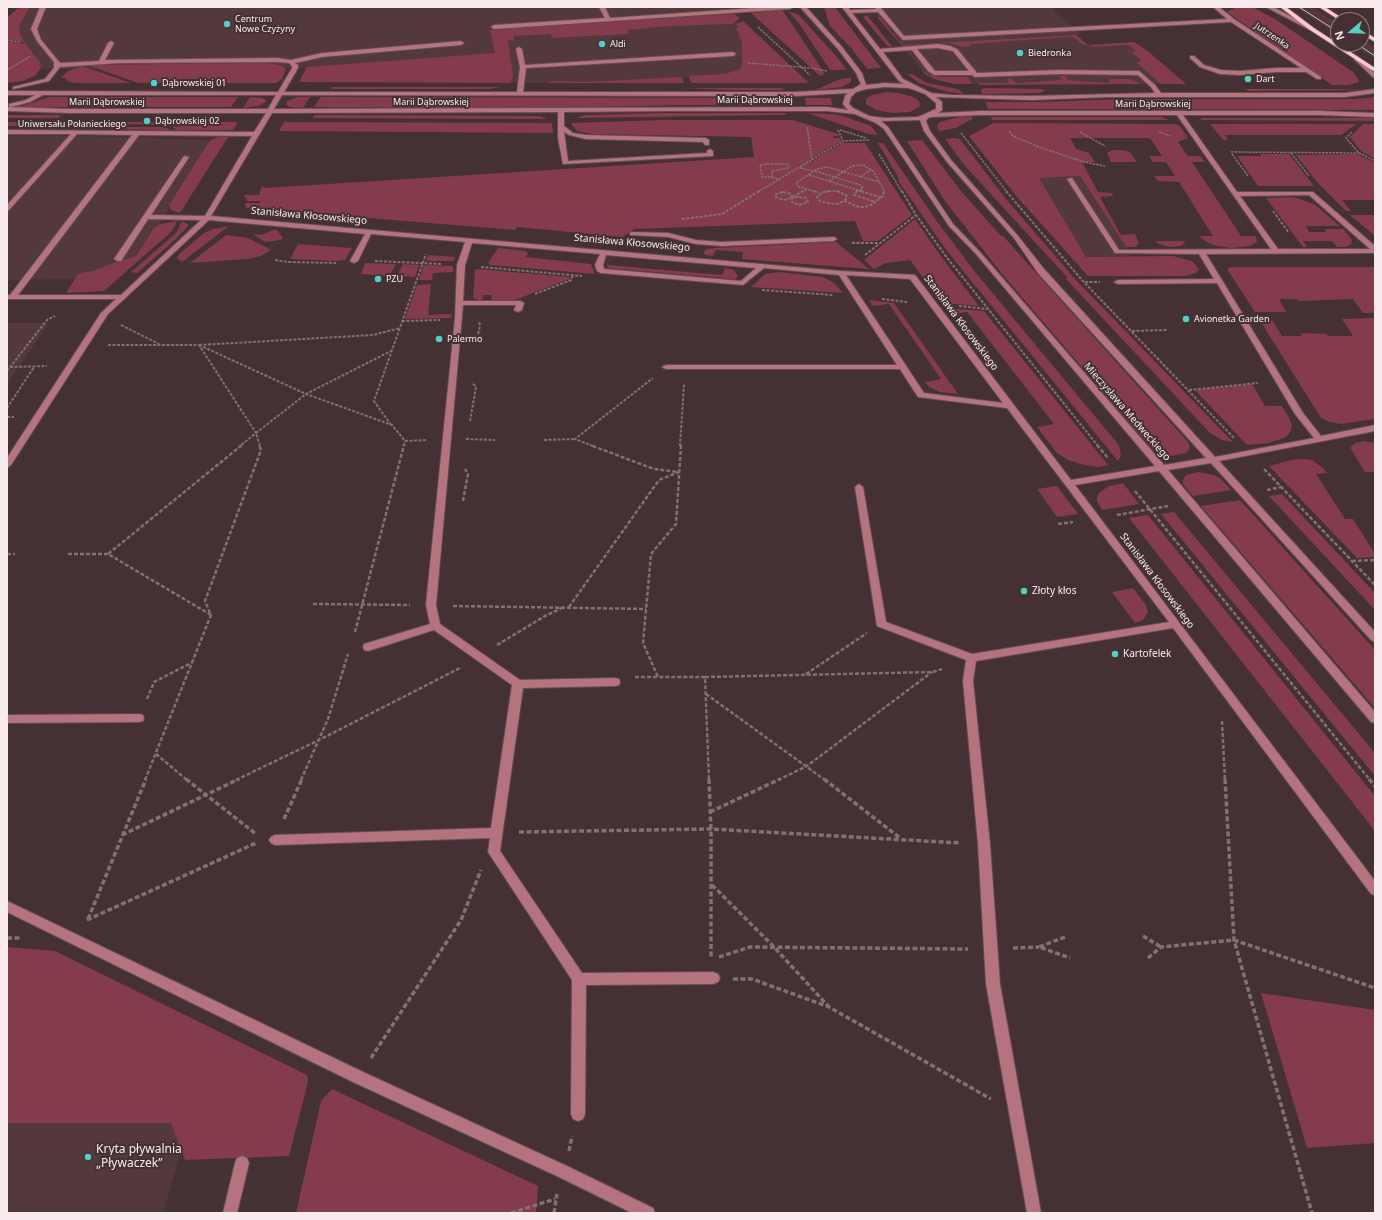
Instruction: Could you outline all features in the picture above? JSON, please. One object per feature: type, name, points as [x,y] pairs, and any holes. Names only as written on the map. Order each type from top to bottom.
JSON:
[{"type":"main road","points":[[1283,7],[1312,29],[1375,70]]},
{"type":"street","points":[[7,89],[27,86],[47,80],[58,65],[56,58],[39,40],[34,29],[43,7]]},
{"type":"street","points":[[602,7],[608,19]]},
{"type":"street","points":[[494,27],[608,19],[664,13],[790,7]]},
{"type":"street","points":[[803,7],[840,48],[864,82],[864,85],[848,96],[846,101],[848,107],[855,112]]},
{"type":"street","points":[[844,7],[901,80],[914,88]]},
{"type":"street","name":"Jutrzenka","points":[[1216,7],[1232,20],[1319,78]]},
{"type":"street","points":[[1269,7],[1312,29]]},
{"type":"street","points":[[849,12],[878,9],[902,38],[1232,20]]},
{"type":"street","points":[[812,18],[814,10]]},
{"type":"street","points":[[102,61],[111,42]]},
{"type":"street","points":[[58,65],[102,61],[277,60],[291,62],[322,55],[461,43]]},
{"type":"street","points":[[879,51],[938,46],[952,48],[973,73]]},
{"type":"street","points":[[913,48],[934,73],[973,73],[975,75],[1060,72],[1139,73],[1153,86],[1159,95]]},
{"type":"street","points":[[519,49],[523,67],[520,93]]},
{"type":"street","points":[[523,67],[733,54]]},
{"type":"street","points":[[1192,57],[1202,66],[1220,72],[1240,73],[1276,70],[1307,70]]},
{"type":"street","points":[[1356,58],[1375,77]]},
{"type":"street","points":[[7,465],[104,313],[184,241],[207,218],[295,68],[295,65],[291,62]]},
{"type":"street","points":[[7,105],[28,101],[43,93],[48,85],[47,80]]},
{"type":"street","name":"Marii Dąbrowskiej","points":[[7,93],[795,94],[857,90],[885,85],[914,88],[931,95],[952,97],[1031,98],[1159,95],[1345,95],[1375,91]]},
{"type":"street","points":[[931,95],[937,99],[940,105],[939,110],[928,116],[923,121],[927,131],[956,171],[1016,236],[1041,271],[1375,638]]},
{"type":"street","name":"Marii Dąbrowskiej","points":[[7,109],[71,111],[561,111],[663,109],[839,109],[855,112],[868,118],[897,121],[928,116],[981,113],[1375,115]]},
{"type":"street","points":[[561,111],[561,138],[565,163],[711,155],[710,151]]},
{"type":"street","points":[[1179,113],[1276,252]]},
{"type":"street","name":"Mieczysława Medweckiego","points":[[868,118],[878,122],[886,128],[951,225],[978,253],[1375,719]]},
{"type":"street","points":[[562,127],[571,134],[586,137],[706,140],[707,144]]},
{"type":"street","name":"Uniwersału Połanieckiego","points":[[7,132],[256,134]]},
{"type":"street","points":[[7,209],[75,133]]},
{"type":"street","points":[[9,297],[137,133]]},
{"type":"street","points":[[118,259],[186,157]]},
{"type":"street","points":[[1070,179],[1117,252],[1202,253],[1375,251]]},
{"type":"street","points":[[1235,194],[1311,193],[1375,251]]},
{"type":"street","name":"Stanisława Kłosowskiego","points":[[146,217],[207,218],[841,273],[912,277],[1176,624],[1375,890]]},
{"type":"street","points":[[354,261],[369,232]]},
{"type":"street","points":[[632,234],[668,235],[696,242],[722,244],[834,239]]},
{"type":"street","points":[[470,240],[461,265],[459,318],[431,605],[435,626],[518,684],[615,682]]},
{"type":"street","points":[[690,259],[696,242]]},
{"type":"street","points":[[604,252],[599,266],[601,271],[743,283],[762,266]]},
{"type":"street","points":[[1202,253],[1299,414],[1319,439]]},
{"type":"street","points":[[841,273],[921,395],[1010,406]]},
{"type":"street","points":[[1118,282],[1219,281]]},
{"type":"street","points":[[9,297],[122,297]]},
{"type":"street","points":[[459,303],[520,304],[518,310]]},
{"type":"street","points":[[666,367],[903,367]]},
{"type":"street","points":[[1069,483],[1270,450],[1375,428]]},
{"type":"street","points":[[859,487],[881,624],[971,658],[1176,624]]},
{"type":"street","points":[[368,647],[435,626]]},
{"type":"street","points":[[971,658],[968,681],[984,844],[993,984],[1018,1115],[1034,1213]]},
{"type":"street","points":[[518,684],[494,852],[579,979],[578,1114]]},
{"type":"street","points":[[7,719],[139,718]]},
{"type":"street","points":[[269,840],[496,833]]},
{"type":"street","points":[[7,906],[358,1077],[564,1172],[648,1213]]},
{"type":"street","points":[[579,979],[713,978]]},
{"type":"street","points":[[230,1213],[242,1164]]},
{"type":"path","points":[[758,27],[812,78]]},
{"type":"path","points":[[7,71],[37,53]]},
{"type":"path","points":[[742,62],[827,71]]},
{"type":"path","points":[[806,127],[812,160]]},
{"type":"path","points":[[1007,129],[1013,136],[1039,147],[1084,162],[1105,166]]},
{"type":"path","points":[[838,130],[843,141]]},
{"type":"path","points":[[961,133],[1009,196],[1085,282],[1236,439]]},
{"type":"path","points":[[1348,136],[1346,138],[1359,153],[1375,161]]},
{"type":"path","points":[[1092,138],[1105,146]]},
{"type":"path","points":[[682,219],[722,214],[843,141],[871,140]]},
{"type":"path","points":[[1229,150],[1240,165]]},
{"type":"path","points":[[878,152],[916,215],[948,259],[1108,458]]},
{"type":"path","points":[[1232,153],[1359,153]]},
{"type":"path","points":[[1291,153],[1302,167]]},
{"type":"path","points":[[777,163],[779,169]]},
{"type":"path","points":[[772,177],[771,171],[788,168],[789,166],[786,164],[764,164],[760,166],[762,177],[772,177],[780,180]]},
{"type":"path","points":[[820,193],[818,195],[818,199],[824,202],[832,204],[844,201],[862,207],[869,206],[876,202],[882,198],[885,193],[872,169],[863,165],[856,165],[829,181]]},
{"type":"path","points":[[800,167],[863,186],[863,188],[854,194],[855,196],[876,202]]},
{"type":"path","points":[[844,201],[847,198],[840,192],[831,191],[820,193],[798,186],[796,183],[814,171],[827,167],[879,182]]},
{"type":"path","points":[[860,177],[872,169]]},
{"type":"path","points":[[809,174],[882,198]]},
{"type":"path","points":[[838,184],[845,180]]},
{"type":"path","points":[[840,192],[848,187]]},
{"type":"path","points":[[792,198],[807,189]]},
{"type":"path","points":[[792,198],[781,199],[777,198],[775,195],[785,192],[791,194],[792,198],[792,202],[797,205],[806,204],[809,201],[804,198],[792,198]]},
{"type":"path","points":[[1269,205],[1291,235]]},
{"type":"path","points":[[860,259],[916,215]]},
{"type":"path","points":[[846,244],[880,243]]},
{"type":"path","points":[[405,441],[374,400],[426,252]]},
{"type":"path","points":[[571,280],[573,275]]},
{"type":"path","points":[[1085,282],[1091,282]]},
{"type":"path","points":[[875,298],[913,302]]},
{"type":"path","points":[[959,306],[988,309]]},
{"type":"path","points":[[7,371],[47,320],[58,315]]},
{"type":"path","points":[[402,321],[459,318]]},
{"type":"path","points":[[116,323],[160,344]]},
{"type":"path","points":[[102,345],[199,345],[373,335],[400,328]]},
{"type":"path","points":[[1132,331],[1168,330]]},
{"type":"path","points":[[199,345],[306,394],[392,425]]},
{"type":"path","points":[[70,938],[88,919],[193,662],[211,615],[205,601],[261,450],[256,433],[199,345]]},
{"type":"path","points":[[108,554],[306,394],[391,351]]},
{"type":"path","points":[[9,367],[50,366]]},
{"type":"path","points":[[7,408],[34,367]]},
{"type":"path","points":[[575,439],[666,367]]},
{"type":"path","points":[[685,367],[676,524],[651,554],[646,609],[644,643],[647,654],[658,677],[933,672]]},
{"type":"path","points":[[1188,390],[1251,383]]},
{"type":"path","points":[[405,441],[447,439],[494,440]]},
{"type":"path","points":[[544,440],[575,439],[654,470],[679,472]]},
{"type":"path","points":[[354,635],[405,441]]},
{"type":"path","points":[[1263,468],[1375,585]]},
{"type":"path","points":[[569,606],[659,480],[679,472]]},
{"type":"path","points":[[1263,490],[1282,487]]},
{"type":"path","points":[[1133,488],[1375,786]]},
{"type":"path","points":[[1150,509],[1170,506]]},
{"type":"path","points":[[7,554],[15,554]]},
{"type":"path","points":[[68,554],[108,554],[211,615]]},
{"type":"path","points":[[1351,560],[1375,560]]},
{"type":"path","points":[[313,604],[569,606],[646,609]]},
{"type":"path","points":[[122,835],[319,740],[479,656],[564,606]]},
{"type":"path","points":[[806,674],[881,624]]},
{"type":"path","points":[[88,919],[269,840],[319,740],[328,718],[349,650]]},
{"type":"path","points":[[710,812],[807,766],[933,672],[971,658]]},
{"type":"path","points":[[139,718],[154,682],[193,662]]},
{"type":"path","points":[[705,677],[711,829],[711,960],[750,947],[773,946],[990,949]]},
{"type":"path","points":[[706,694],[807,766],[900,839]]},
{"type":"path","points":[[1222,719],[1234,940],[1312,1213]]},
{"type":"path","points":[[156,754],[205,795],[269,840]]},
{"type":"path","points":[[496,833],[711,829],[984,844]]},
{"type":"path","points":[[358,1077],[461,920],[484,862],[494,852]]},
{"type":"path","points":[[712,884],[773,946],[829,1007]]},
{"type":"path","points":[[1065,936],[1039,947],[1070,958]]},
{"type":"path","points":[[1143,936],[1162,947]]},
{"type":"path","points":[[1148,958],[1162,947],[1234,940],[1375,988]]},
{"type":"path","points":[[713,978],[752,979],[829,1007],[1018,1115]]},
{"type":"path","points":[[564,1172],[578,1114]]},
{"type":"path","points":[[511,1213],[555,1200]]},
{"type":"shaded area","points":[[25,7],[29,8],[20,24],[19,32],[24,42],[7,39],[7,18],[17,9]]},
{"type":"shaded area","points":[[27,7],[728,7],[736,19],[745,41],[745,68],[738,75],[592,83],[508,83],[317,68],[34,69],[16,32],[17,24]]},
{"type":"shaded area","points":[[824,7],[835,7],[881,68],[867,69],[852,49],[830,26]]},
{"type":"shaded area","points":[[870,7],[1051,7],[1080,34],[1076,35],[1087,45],[1129,43],[1176,84],[950,83],[924,73]]},
{"type":"shaded area","points":[[1295,7],[1312,7],[1330,19],[1330,30]]},
{"type":"shaded area","points":[[1235,8],[1254,8],[1275,19],[1353,72],[1359,82],[1349,85],[1332,85],[1227,12]]},
{"type":"shaded area","points":[[782,10],[825,74],[820,76],[751,13]]},
{"type":"shaded area","points":[[788,11],[799,15],[847,70],[830,70],[798,22]]},
{"type":"shaded area","points":[[734,14],[740,18],[732,24],[670,26],[627,30],[629,34],[552,38],[551,34],[514,36],[514,40],[508,40],[513,76],[510,83],[299,82],[307,67],[495,53],[490,30]]},
{"type":"shaded area","points":[[867,15],[892,47],[887,46],[863,17]]},
{"type":"shaded area","points":[[877,17],[880,17],[902,45],[1076,35],[1088,45],[1083,45],[1075,38],[1068,37],[969,44],[971,46],[964,47],[948,43],[902,46]]},
{"type":"shaded area","points":[[743,21],[808,82],[691,83],[689,76],[725,74],[740,69],[742,65],[742,42],[736,28],[738,28],[736,24]]},
{"type":"shaded area","points":[[7,41],[26,44],[41,64],[36,75],[23,81],[7,83]]},
{"type":"shaded area","points":[[1134,42],[1149,52],[1186,84],[1161,84],[1136,62],[1140,62],[1141,60],[1131,52],[1136,51],[1129,45],[1092,47],[1088,45]]},
{"type":"shaded area","points":[[1370,44],[1375,47],[1375,59],[1364,52],[1370,52]]},
{"type":"shaded area","points":[[268,63],[282,66],[286,69],[282,79],[276,83],[138,83],[87,65]]},
{"type":"shaded area","points":[[82,66],[131,83],[74,83],[67,81],[65,78],[61,78],[68,71]]},
{"type":"shaded area","points":[[921,70],[930,75],[941,77],[968,77],[972,84],[955,84],[937,80],[926,75]]},
{"type":"shaded area","points":[[907,74],[912,74],[927,83],[958,89],[964,94],[948,92],[919,83]]},
{"type":"shaded area","points":[[1059,76],[1066,76],[1067,80],[1109,83],[1110,79],[1129,79],[1142,84],[981,85],[978,84],[977,79],[979,83],[1008,83],[1007,79],[1010,78],[1016,83],[1062,80]]},
{"type":"shaded area","points":[[682,77],[684,83],[546,83],[554,81],[585,82]]},
{"type":"shaded area","points":[[851,77],[851,82],[842,87],[815,90],[838,80]]},
{"type":"shaded area","points":[[332,87],[501,87],[489,89],[330,89]]},
{"type":"shaded area","points":[[683,88],[781,88],[785,90],[728,90]]},
{"type":"shaded area","points":[[984,88],[1043,89],[1045,91],[1040,93],[982,94],[981,90]]},
{"type":"shaded area","points":[[1244,89],[1336,89],[1363,90],[1249,91]]},
{"type":"shaded area","points":[[887,92],[899,93],[913,97],[919,101],[920,106],[910,112],[893,113],[876,110],[866,104],[866,99],[872,95]]},
{"type":"shaded area","points":[[49,97],[238,97],[231,107],[19,107]]},
{"type":"shaded area","points":[[250,97],[263,98],[267,101],[259,106],[243,108]]},
{"type":"shaded area","points":[[298,97],[310,97],[303,108],[290,107],[286,105],[287,101]]},
{"type":"shaded area","points":[[321,97],[786,98],[787,105],[678,105],[557,108],[314,107]]},
{"type":"shaded area","points":[[1375,97],[1375,110],[988,109],[985,102],[1127,99],[1354,99]]},
{"type":"shaded area","points":[[805,98],[831,98],[832,105],[806,105]]},
{"type":"shaded area","points":[[664,113],[788,113],[784,115],[577,118],[585,115]]},
{"type":"shaded area","points":[[808,113],[843,116],[871,126],[878,135],[868,134]]},
{"type":"shaded area","points":[[7,115],[61,115],[58,118],[7,118]]},
{"type":"shaded area","points":[[314,115],[540,116],[548,119],[313,118]]},
{"type":"shaded area","points":[[959,117],[972,117],[972,119],[956,128],[939,131],[937,126],[940,122]]},
{"type":"shaded area","points":[[991,117],[1162,117],[1168,120],[992,120]]},
{"type":"shaded area","points":[[1202,118],[1375,118],[1375,121],[1200,120]]},
{"type":"shaded area","points":[[662,120],[793,120],[838,134],[838,136],[833,136],[834,138],[840,138],[841,141],[809,160],[812,161],[842,143],[865,143],[912,215],[878,241],[840,242],[863,241],[855,221],[634,229],[623,237],[517,227],[515,230],[246,208],[245,203],[260,203],[260,201],[247,201],[244,195],[259,195],[262,186],[265,188],[754,157],[751,137],[592,134],[577,131],[572,125],[572,123]]},
{"type":"shaded area","points":[[7,122],[68,122],[95,125],[7,126]]},
{"type":"shaded area","points":[[92,122],[156,122],[161,125],[115,124]]},
{"type":"shaded area","points":[[214,122],[238,122],[233,130],[177,130],[172,127]]},
{"type":"shaded area","points":[[284,122],[552,123],[553,133],[279,131]]},
{"type":"shaded area","points":[[994,123],[1174,124],[1180,126],[1188,138],[1178,142],[1188,156],[1200,156],[1205,162],[1192,162],[1241,236],[1256,236],[1257,242],[1250,246],[1231,248],[1213,245],[1202,239],[1199,236],[1213,236],[1179,182],[1158,181],[1154,176],[1175,176],[1166,162],[1153,162],[1149,156],[1162,156],[1150,138],[1070,138],[1076,149],[1089,153],[1095,162],[1082,162],[1098,192],[1112,193],[1113,196],[1100,197],[1121,235],[1135,234],[1139,243],[1135,247],[1126,247],[1080,176],[1039,178],[1086,257],[1173,256],[1192,261],[1199,269],[1196,273],[1185,276],[1088,276],[1017,197],[969,136]]},
{"type":"shaded area","points":[[1210,124],[1357,124],[1341,135],[1225,135],[1228,140],[1223,140]]},
{"type":"shaded area","points":[[1363,124],[1375,124],[1375,159],[1361,151],[1350,137]]},
{"type":"shaded area","points":[[95,125],[113,127],[166,127],[170,130],[104,129]]},
{"type":"shaded area","points":[[7,135],[130,137],[213,141],[137,257],[79,279],[7,280]]},
{"type":"shaded area","points":[[218,137],[228,137],[180,213],[171,210],[169,205],[207,145],[211,140]]},
{"type":"shaded area","points":[[945,139],[960,139],[1006,199],[1075,279],[1233,442],[1222,440],[1210,433],[1066,279],[1067,277],[965,166]]},
{"type":"shaded area","points":[[922,140],[961,191],[1188,442],[1190,448],[1186,453],[1171,456],[1152,449],[1003,275],[945,201],[907,141]]},
{"type":"shaded area","points":[[878,143],[883,143],[936,220],[975,272],[1118,444],[1121,455],[1118,461],[947,251],[899,182],[898,177]]},
{"type":"shaded area","points":[[1113,150],[1130,152],[1137,162],[1111,162],[1107,153]]},
{"type":"shaded area","points":[[1260,154],[1289,154],[1314,186],[1258,186],[1237,156],[1261,156]]},
{"type":"shaded area","points":[[1357,154],[1375,163],[1375,200],[1342,200],[1351,211],[1346,211],[1317,182],[1296,155]]},
{"type":"shaded area","points":[[1080,176],[1131,256],[1086,257],[1039,178]]},
{"type":"shaded area","points":[[1293,197],[1314,204],[1340,226],[1306,226],[1309,232],[1326,232],[1325,229],[1343,229],[1352,240],[1351,244],[1346,247],[1337,247],[1332,241],[1303,241],[1307,247],[1303,247],[1266,198]]},
{"type":"shaded area","points":[[1350,215],[1373,215],[1375,217],[1375,236]]},
{"type":"shaded area","points":[[915,219],[979,306],[942,303],[910,260],[886,263],[874,269],[864,260]]},
{"type":"shaded area","points":[[177,221],[170,233],[104,291],[66,293],[78,274],[96,270],[136,256],[154,228],[160,224]]},
{"type":"shaded area","points":[[182,221],[189,225],[176,239],[137,273],[131,272],[176,233]]},
{"type":"shaded area","points":[[229,226],[182,262],[177,259],[178,255],[204,233],[213,229]]},
{"type":"shaded area","points":[[276,229],[283,238],[281,240],[265,242],[253,234],[261,235]]},
{"type":"shaded area","points":[[226,235],[248,238],[271,250],[261,256],[247,259],[190,263]]},
{"type":"shaded area","points":[[1155,241],[1184,241],[1185,243],[1181,246],[1169,247]]},
{"type":"shaded area","points":[[836,242],[869,269],[742,259],[743,252],[716,250],[713,256],[705,255],[703,252],[707,249],[715,248]]},
{"type":"shaded area","points":[[298,244],[352,248],[345,260],[290,259]]},
{"type":"shaded area","points":[[498,248],[526,251],[528,253],[526,257],[591,264],[595,274],[490,265],[488,263]]},
{"type":"shaded area","points":[[428,255],[455,257],[454,261],[426,261]]},
{"type":"shaded area","points":[[365,263],[396,264],[389,276],[361,274]]},
{"type":"shaded area","points":[[403,264],[419,265],[415,277],[397,276]]},
{"type":"shaded area","points":[[424,265],[453,266],[453,272],[433,273],[432,280],[419,280]]},
{"type":"shaded area","points":[[607,265],[722,275],[725,268],[734,270],[738,276],[735,279],[608,268]]},
{"type":"shaded area","points":[[1231,267],[1375,267],[1375,313],[1363,313],[1353,299],[1299,301],[1297,299],[1279,299],[1286,312],[1255,312],[1227,269]]},
{"type":"shaded area","points":[[478,269],[570,277],[569,279],[515,300],[491,300],[492,295],[483,295],[482,300],[479,300],[473,298],[475,270]]},
{"type":"shaded area","points":[[779,272],[823,277],[834,283],[843,293],[751,287],[765,274]]},
{"type":"shaded area","points":[[431,284],[428,315],[448,314],[452,315],[451,318],[405,319],[417,285]]},
{"type":"shaded area","points":[[869,300],[894,303],[958,394],[940,392],[929,387],[925,382],[941,379],[889,304],[873,306]]},
{"type":"shaded area","points":[[946,308],[984,311],[1108,465],[1099,467],[1084,465],[1068,460],[1057,453],[1037,427],[1054,424],[967,312],[951,314]]},
{"type":"shaded area","points":[[1265,318],[1272,320],[1282,336],[1302,336],[1301,333],[1326,334],[1328,336],[1353,336],[1342,319],[1375,318],[1375,419],[1341,424],[1330,422],[1321,418],[1259,319]]},
{"type":"shaded area","points":[[7,323],[49,323],[7,384]]},
{"type":"shaded area","points":[[1252,384],[1265,406],[1282,406],[1288,416],[1292,425],[1289,434],[1284,438],[1268,443],[1247,445],[1195,390]]},
{"type":"shaded area","points":[[1364,441],[1375,443],[1375,472],[1365,472],[1351,449],[1355,443]]},
{"type":"shaded area","points":[[1292,460],[1312,460],[1327,473],[1316,474],[1345,519],[1353,519],[1375,554],[1375,557],[1357,558],[1269,466]]},
{"type":"shaded area","points":[[1199,472],[1214,475],[1220,478],[1231,490],[1193,496],[1183,484],[1183,480],[1186,475]]},
{"type":"shaded area","points":[[1123,483],[1139,504],[1102,510],[1097,501],[1097,496],[1100,492],[1109,486]]},
{"type":"shaded area","points":[[1057,486],[1078,514],[1057,517],[1037,489]]},
{"type":"shaded area","points":[[1282,494],[1375,593],[1375,610],[1269,496]]},
{"type":"shaded area","points":[[1240,500],[1375,650],[1375,708],[1201,506]]},
{"type":"shaded area","points":[[1174,512],[1375,753],[1375,776],[1161,514]]},
{"type":"shaded area","points":[[1148,515],[1375,796],[1375,831],[1129,518]]},
{"type":"shaded area","points":[[1133,588],[1146,605],[1148,612],[1143,620],[1135,623],[1112,592]]},
{"type":"shaded area","points":[[7,947],[55,951],[307,1075],[308,1082],[289,1156],[185,1160],[171,1123],[7,1123]]},
{"type":"shaded area","points":[[7,953],[204,1072],[163,1213],[7,1213]]},
{"type":"shaded area","points":[[1261,993],[1375,1010],[1375,1143],[1307,1148]]},
{"type":"shaded area","points":[[332,1089],[538,1186],[536,1213],[296,1213],[321,1101]]},
{"type":"tram line","points":[[1299,7],[1330,27]]},
{"type":"tram line","points":[[1369,52],[1375,56]]},
{"type":"place","name":"Centrum Nowe Czyżyny","points":[[227,24]]},
{"type":"place","name":"Aldi","points":[[602,44]]},
{"type":"place","name":"Biedronka","points":[[1020,53]]},
{"type":"place","name":"Dart","points":[[1248,79]]},
{"type":"place","name":"Dąbrowskiej 01","points":[[154,83]]},
{"type":"place","name":"Dąbrowskiej 02","points":[[147,121]]},
{"type":"place","name":"PZU","points":[[378,279]]},
{"type":"place","name":"Avionetka Garden","points":[[1186,319]]},
{"type":"place","name":"Palermo","points":[[439,339]]},
{"type":"place","name":"Złoty kłos","points":[[1024,591]]},
{"type":"place","name":"Kartofelek","points":[[1115,654]]},
{"type":"place","name":"Kryta pływalnia „Pływaczek”","points":[[88,1157]]}]
